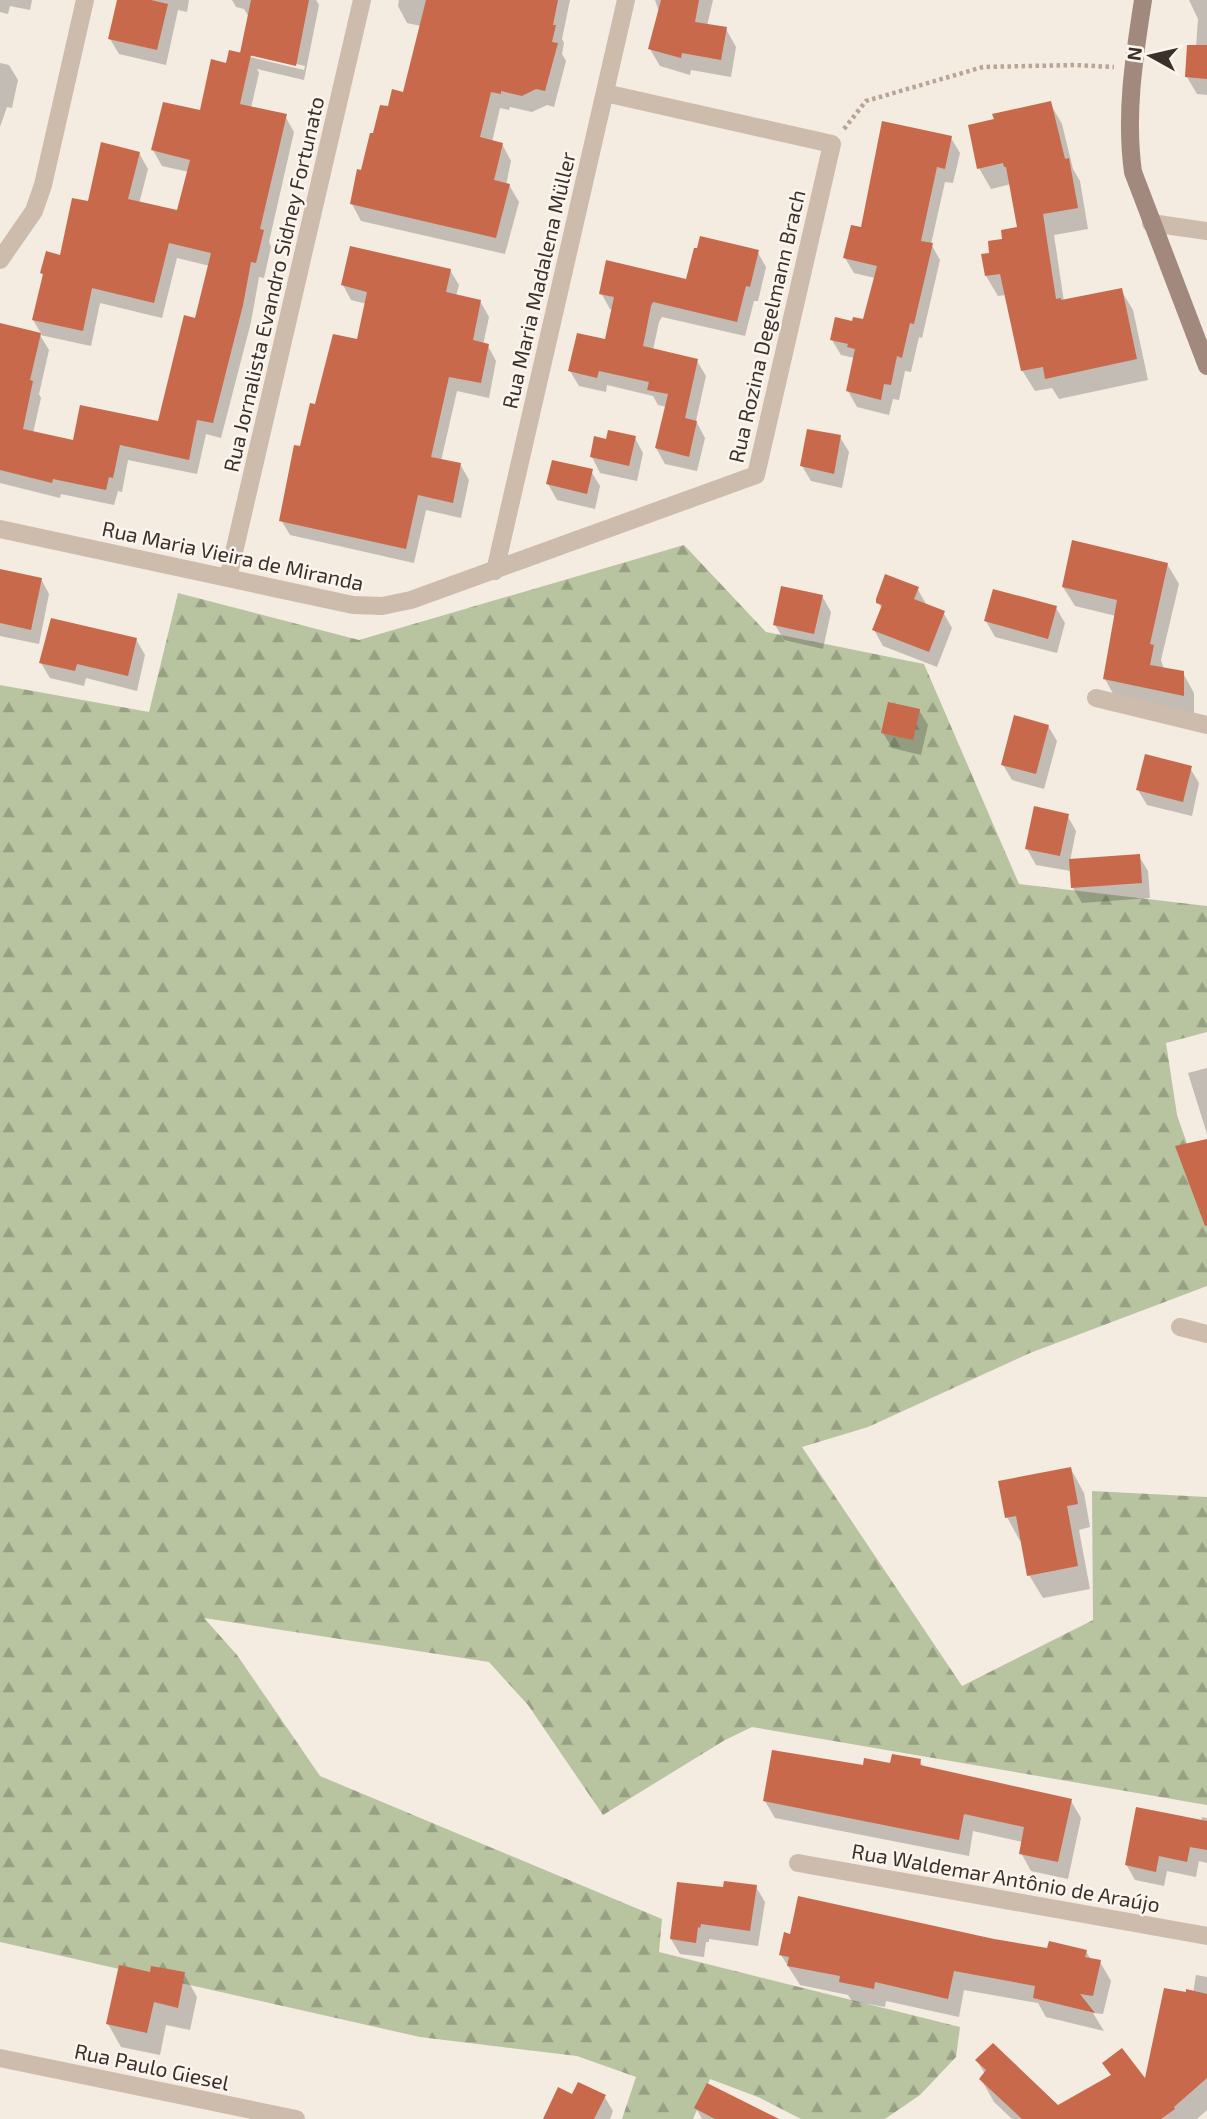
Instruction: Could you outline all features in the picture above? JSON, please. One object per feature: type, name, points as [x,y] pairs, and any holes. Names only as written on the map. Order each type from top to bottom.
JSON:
[{"type":"main road","points":[[1143,0],[1133,68],[1129,144],[1133,172],[1207,366]]},
{"type":"street","points":[[0,260],[34,211],[43,186],[85,0]]},
{"type":"street","name":"Rua Jornalista Evandro Sidney Fortunato","points":[[228,578],[362,0]]},
{"type":"street","name":"Rua Maria Madalena Müller","points":[[495,571],[626,0]]},
{"type":"street","points":[[605,93],[832,145]]},
{"type":"street","name":"Rua Rozina Degelmann Brach","points":[[495,571],[756,475],[832,145]]},
{"type":"street","points":[[1151,223],[1207,231]]},
{"type":"street","name":"Rua Maria Vieira de Miranda","points":[[0,529],[353,605],[382,606],[411,600],[495,571]]},
{"type":"street","points":[[1096,698],[1207,725]]},
{"type":"street","points":[[1180,1327],[1207,1334]]},
{"type":"street","name":"Rua Waldemar Antônio de Araújo","points":[[798,1863],[1207,1936]]},
{"type":"street","name":"Rua Paulo Giesel","points":[[0,2058],[296,2119]]},
{"type":"path","points":[[832,145],[866,101],[983,67],[1075,65],[1133,68]]},
{"type":"green space","points":[[684,545],[766,632],[924,664],[1019,884],[1207,906],[1207,1032],[1166,1043],[1177,1115],[1207,1201],[1207,1286],[1030,1353],[868,1427],[802,1447],[962,1686],[1093,1620],[1092,1491],[1207,1497],[1207,1805],[752,1727],[725,1740],[603,1815],[528,1705],[489,1662],[204,1618],[237,1655],[320,1776],[662,1919],[659,1952],[960,2027],[956,2057],[920,2095],[885,2119],[801,2119],[758,2097],[710,2079],[693,2119],[622,2119],[636,2077],[577,2056],[420,2037],[0,1942],[0,685],[149,712],[178,593],[359,640]]},
{"type":"building","points":[[117,0],[151,0],[168,4],[157,50],[108,39]]},
{"type":"building","points":[[251,0],[309,0],[296,66],[240,53]]},
{"type":"building","points":[[426,0],[558,0],[552,42],[558,43],[545,91],[536,89],[522,96],[501,91],[501,94],[491,92],[480,137],[503,143],[494,180],[510,184],[496,238],[350,204],[357,169],[361,170],[380,105],[388,106],[392,89],[403,92]]},
{"type":"building","points":[[661,0],[699,0],[695,22],[727,27],[721,60],[682,53],[681,58],[648,49]]},
{"type":"building","points":[[1187,45],[1207,45],[1207,79],[1185,77]]},
{"type":"building","points":[[229,50],[251,55],[240,104],[287,114],[260,229],[264,230],[256,263],[251,262],[213,423],[197,420],[189,460],[120,445],[113,478],[109,477],[106,490],[53,479],[52,483],[0,470],[0,323],[41,333],[30,380],[33,381],[23,429],[73,440],[80,405],[158,421],[184,315],[195,318],[211,253],[169,243],[154,303],[92,288],[83,331],[32,320],[43,274],[40,273],[46,251],[60,255],[72,198],[88,201],[101,142],[140,152],[128,199],[177,210],[190,160],[151,150],[163,102],[200,110],[211,59],[226,63]]},
{"type":"building","points":[[1051,101],[1065,159],[1069,158],[1078,208],[1043,214],[1056,299],[1122,288],[1137,359],[1045,379],[1043,367],[1021,371],[1000,274],[985,276],[981,254],[989,253],[988,241],[1002,239],[1001,230],[1017,227],[1006,167],[1003,163],[977,169],[968,125],[994,119],[992,114]]},
{"type":"building","points":[[882,121],[952,136],[945,169],[937,167],[921,241],[933,243],[914,324],[910,323],[902,358],[897,356],[891,385],[884,384],[881,400],[846,391],[855,349],[847,347],[848,344],[830,340],[835,317],[852,321],[853,317],[863,319],[877,266],[843,258],[851,225],[861,227]]},
{"type":"building","points":[[700,236],[759,250],[750,287],[746,286],[737,322],[653,302],[651,306],[643,346],[698,359],[685,418],[697,421],[689,457],[655,448],[668,394],[647,390],[649,382],[599,371],[597,378],[568,371],[577,333],[605,339],[614,297],[599,294],[606,260],[686,279]]},
{"type":"building","points":[[350,246],[451,269],[446,292],[481,300],[473,340],[489,344],[481,383],[449,377],[431,457],[461,463],[453,503],[418,495],[406,549],[279,521],[294,445],[300,446],[310,403],[315,404],[333,334],[357,339],[367,292],[341,285]]},
{"type":"building","points":[[807,429],[841,435],[834,474],[800,466]]},
{"type":"building","points":[[608,430],[636,436],[629,466],[590,457],[594,436],[606,439]]},
{"type":"building","points":[[552,460],[593,469],[587,494],[546,484]]},
{"type":"building","points":[[1072,540],[1168,563],[1150,644],[1154,645],[1150,665],[1184,671],[1184,696],[1103,679],[1117,600],[1062,587]]},
{"type":"building","points":[[0,569],[42,578],[31,630],[0,623]]},
{"type":"building","points":[[885,574],[919,587],[914,599],[945,611],[929,652],[872,630],[882,605],[876,603],[876,599]]},
{"type":"building","points":[[781,586],[823,595],[814,634],[773,625]]},
{"type":"building","points":[[993,589],[1057,606],[1048,639],[984,621]]},
{"type":"building","points":[[51,618],[137,638],[128,676],[77,664],[75,671],[39,663]]},
{"type":"building","points":[[888,702],[920,709],[913,740],[881,733]]},
{"type":"building","points":[[1014,715],[1049,725],[1036,774],[1001,765]]},
{"type":"building","points":[[1145,754],[1192,766],[1183,802],[1136,790]]},
{"type":"building","points":[[1034,806],[1069,814],[1060,856],[1025,849]]},
{"type":"building","points":[[1140,854],[1142,883],[1071,888],[1069,859]]},
{"type":"building","points":[[1207,1139],[1207,1225],[1205,1226],[1175,1146]]},
{"type":"building","points":[[1071,1467],[1078,1504],[1067,1506],[1078,1566],[1027,1576],[1016,1516],[1005,1518],[998,1481]]},
{"type":"building","points":[[772,1750],[863,1765],[864,1758],[890,1763],[892,1754],[921,1759],[920,1765],[1072,1799],[1058,1862],[1019,1854],[1024,1827],[964,1814],[959,1840],[763,1801]]},
{"type":"building","points":[[1136,1807],[1207,1821],[1207,1850],[1190,1847],[1187,1862],[1159,1856],[1156,1872],[1125,1865]]},
{"type":"building","points":[[724,1881],[757,1885],[750,1931],[701,1924],[700,1928],[698,1927],[696,1943],[670,1939],[677,1882],[723,1887]]},
{"type":"building","points":[[798,1896],[994,1939],[1047,1948],[1049,1941],[1087,1950],[1085,1957],[1101,1960],[1093,1996],[1080,1994],[1095,2013],[1033,1998],[1035,1986],[954,1971],[948,1999],[875,1982],[874,1989],[839,1982],[840,1976],[787,1966],[789,1957],[779,1955],[784,1932],[790,1934]]},
{"type":"building","points":[[119,1965],[150,1972],[151,1966],[185,1972],[178,2008],[154,2002],[147,2033],[106,2024]]},
{"type":"building","points":[[1164,1988],[1207,1994],[1207,2078],[1161,2119],[1022,2119],[979,2079],[986,2070],[975,2060],[993,2043],[1058,2105],[1111,2075],[1102,2063],[1122,2048],[1145,2078]]},
{"type":"building","points":[[578,2082],[606,2095],[594,2119],[543,2119],[558,2087],[572,2094]]},
{"type":"building","points":[[707,2083],[779,2119],[715,2119],[694,2108]]}]
